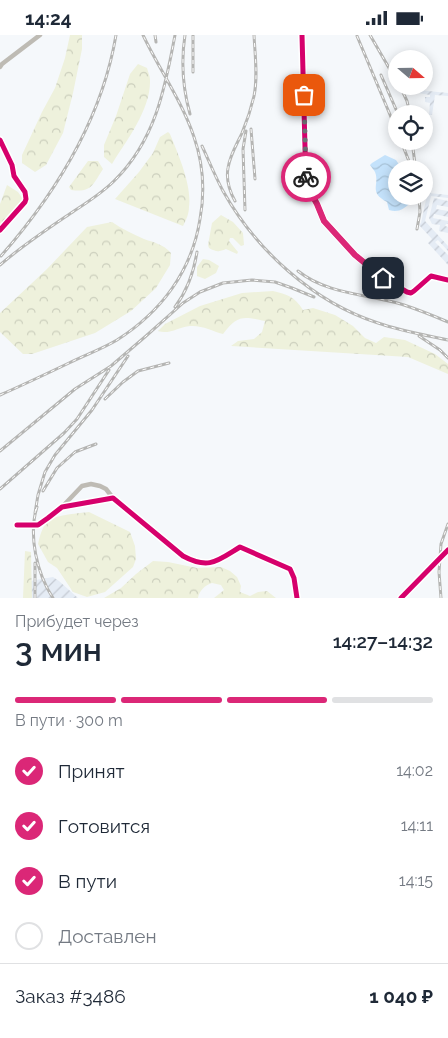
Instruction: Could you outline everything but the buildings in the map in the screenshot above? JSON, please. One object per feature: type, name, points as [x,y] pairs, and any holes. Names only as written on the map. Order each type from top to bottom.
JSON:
[{"type":"street","points":[[1,65],[40,35]]},
{"type":"street","points":[[302,35],[306,184],[324,221],[355,255],[383,278],[407,293],[414,291],[431,275],[448,280]]},
{"type":"street","points":[[0,140],[12,165],[14,176],[26,199],[0,230]]},
{"type":"street","points":[[17,525],[38,525],[62,507],[82,486],[91,484],[100,486],[106,489],[183,557],[205,564],[220,559],[240,547],[290,569],[294,578],[297,598]]},
{"type":"street","points":[[62,507],[113,497]]},
{"type":"street","points":[[401,598],[448,551]]},
{"type":"shaded area","points":[[433,92],[448,93],[448,96],[435,95],[433,108],[433,105],[425,102],[425,97],[430,97],[430,95],[433,95]]},
{"type":"shaded area","points":[[433,193],[448,195],[448,198],[433,196]]},
{"type":"shaded area","points":[[434,198],[448,201],[448,207],[437,205],[436,209],[448,211],[448,217],[434,214],[433,218],[448,221],[448,224],[445,226],[448,227],[448,233],[439,231],[440,225],[432,224],[429,218]]},
{"type":"shaded area","points":[[425,205],[429,205],[425,221],[448,246],[448,251],[438,240],[435,242],[448,255],[448,265],[428,243],[432,239],[419,225]]},
{"type":"shaded area","points":[[53,577],[78,598],[29,598],[30,581]]},
{"type":"green space","points":[[70,35],[82,35],[82,49],[63,133],[46,165],[35,172],[22,163],[22,155],[55,88]]},
{"type":"green space","points":[[138,64],[147,68],[150,77],[147,102],[131,135],[112,164],[104,157],[104,145],[130,74]]},
{"type":"green space","points":[[168,132],[180,160],[188,189],[189,210],[183,226],[115,199],[153,153],[160,137]]},
{"type":"green space","points":[[88,161],[98,161],[103,169],[88,189],[71,190],[69,187]]},
{"type":"green space","points":[[7,185],[18,192],[25,202],[0,230],[0,204]]},
{"type":"green space","points":[[221,215],[233,222],[243,233],[244,245],[241,246],[233,238],[230,238],[229,241],[238,252],[237,254],[226,249],[218,251],[209,248],[212,223]]},
{"type":"green space","points":[[112,222],[162,246],[171,253],[170,265],[156,288],[131,311],[95,333],[32,354],[23,354],[0,332],[0,313],[47,269],[87,227]]},
{"type":"green space","points":[[203,259],[219,266],[216,273],[205,279],[197,276],[197,267]]},
{"type":"green space","points":[[273,291],[290,297],[303,310],[313,308],[335,315],[353,326],[365,338],[376,343],[384,337],[405,340],[435,354],[448,364],[448,374],[408,357],[231,346],[238,341],[254,339],[262,332],[265,321],[251,318],[237,320],[223,334],[194,326],[166,332],[158,331],[165,324],[200,306],[242,293]]},
{"type":"green space","points":[[89,512],[130,532],[135,546],[136,559],[133,567],[105,592],[87,597],[73,592],[57,568],[48,562],[38,544],[43,528],[53,518]]},
{"type":"green space","points":[[25,551],[31,552],[32,598],[23,598]]},
{"type":"green space","points":[[153,561],[197,568],[221,567],[237,577],[241,586],[240,592],[250,596],[258,592],[267,591],[276,598],[214,598],[224,590],[221,585],[212,583],[203,589],[198,598],[104,598],[121,588]]},
{"type":"water","points":[[385,155],[396,160],[388,160],[388,205],[408,205],[403,209],[398,211],[389,210],[387,202],[378,195],[376,192],[375,172],[370,165]]},
{"type":"railway","points":[[1,256],[40,207],[74,153],[100,96],[116,35]]},
{"type":"railway","points":[[0,395],[105,346],[133,329],[147,317],[172,289],[190,256],[202,209],[202,178],[199,157],[189,124],[143,35]]},
{"type":"railway","points":[[155,35],[156,42]]},
{"type":"railway","points":[[0,265],[36,237],[100,193],[128,165],[149,131],[156,113],[167,75],[175,35]]},
{"type":"railway","points":[[185,35],[183,75],[190,114]]},
{"type":"railway","points":[[193,35],[193,72]]},
{"type":"railway","points":[[235,201],[229,185],[228,168],[254,96],[256,74],[254,35]]},
{"type":"railway","points":[[370,35],[388,66]]},
{"type":"railway","points":[[357,36],[388,110]]},
{"type":"railway","points":[[381,75],[394,105]]},
{"type":"railway","points":[[404,95],[408,105]]},
{"type":"railway","points":[[251,129],[255,179]]},
{"type":"railway","points":[[245,210],[243,149],[246,131]]},
{"type":"railway","points":[[202,146],[223,191],[236,213],[269,253],[309,288],[354,314],[378,323],[404,331],[448,340]]},
{"type":"railway","points":[[405,150],[408,160]]},
{"type":"railway","points":[[413,150],[414,160]]},
{"type":"railway","points":[[417,229],[420,205]]},
{"type":"railway","points":[[175,307],[189,281],[197,252]]},
{"type":"railway","points":[[298,271],[322,285],[349,293],[391,301],[448,322]]},
{"type":"railway","points":[[0,451],[75,389],[111,366],[183,303],[200,292],[223,283],[252,280],[275,282],[314,297]]},
{"type":"railway","points":[[419,336],[440,350],[448,358]]},
{"type":"railway","points":[[35,513],[45,472],[55,455],[92,410],[128,356]]},
{"type":"railway","points":[[105,399],[138,371],[169,363]]},
{"type":"railway","points":[[0,489],[64,433],[77,419],[109,370]]},
{"type":"railway","points":[[43,491],[57,468],[75,452],[96,444]]},
{"type":"railway","points":[[37,507],[33,530],[36,554],[42,578],[53,598]]},
{"type":"railway","points":[[441,598],[439,572],[441,544],[448,524]]},
{"type":"railway","points":[[35,563],[35,598]]},
{"type":"cycle path","points":[[302,35],[306,184],[324,221],[355,255],[383,278],[407,292],[411,293],[431,276],[448,280]]},
{"type":"cycle path","points":[[0,140],[12,165],[14,176],[25,192],[26,199],[0,230]]},
{"type":"cycle path","points":[[17,525],[38,525],[62,507],[113,498],[183,556],[192,560],[206,563],[213,562],[240,547],[290,569],[294,578],[297,598]]},
{"type":"cycle path","points":[[401,598],[448,550]]},
{"type":"way so far","points":[[304,95],[306,177]]},
{"type":"route","points":[[306,177],[306,184],[324,221],[355,255],[383,278]]}]
